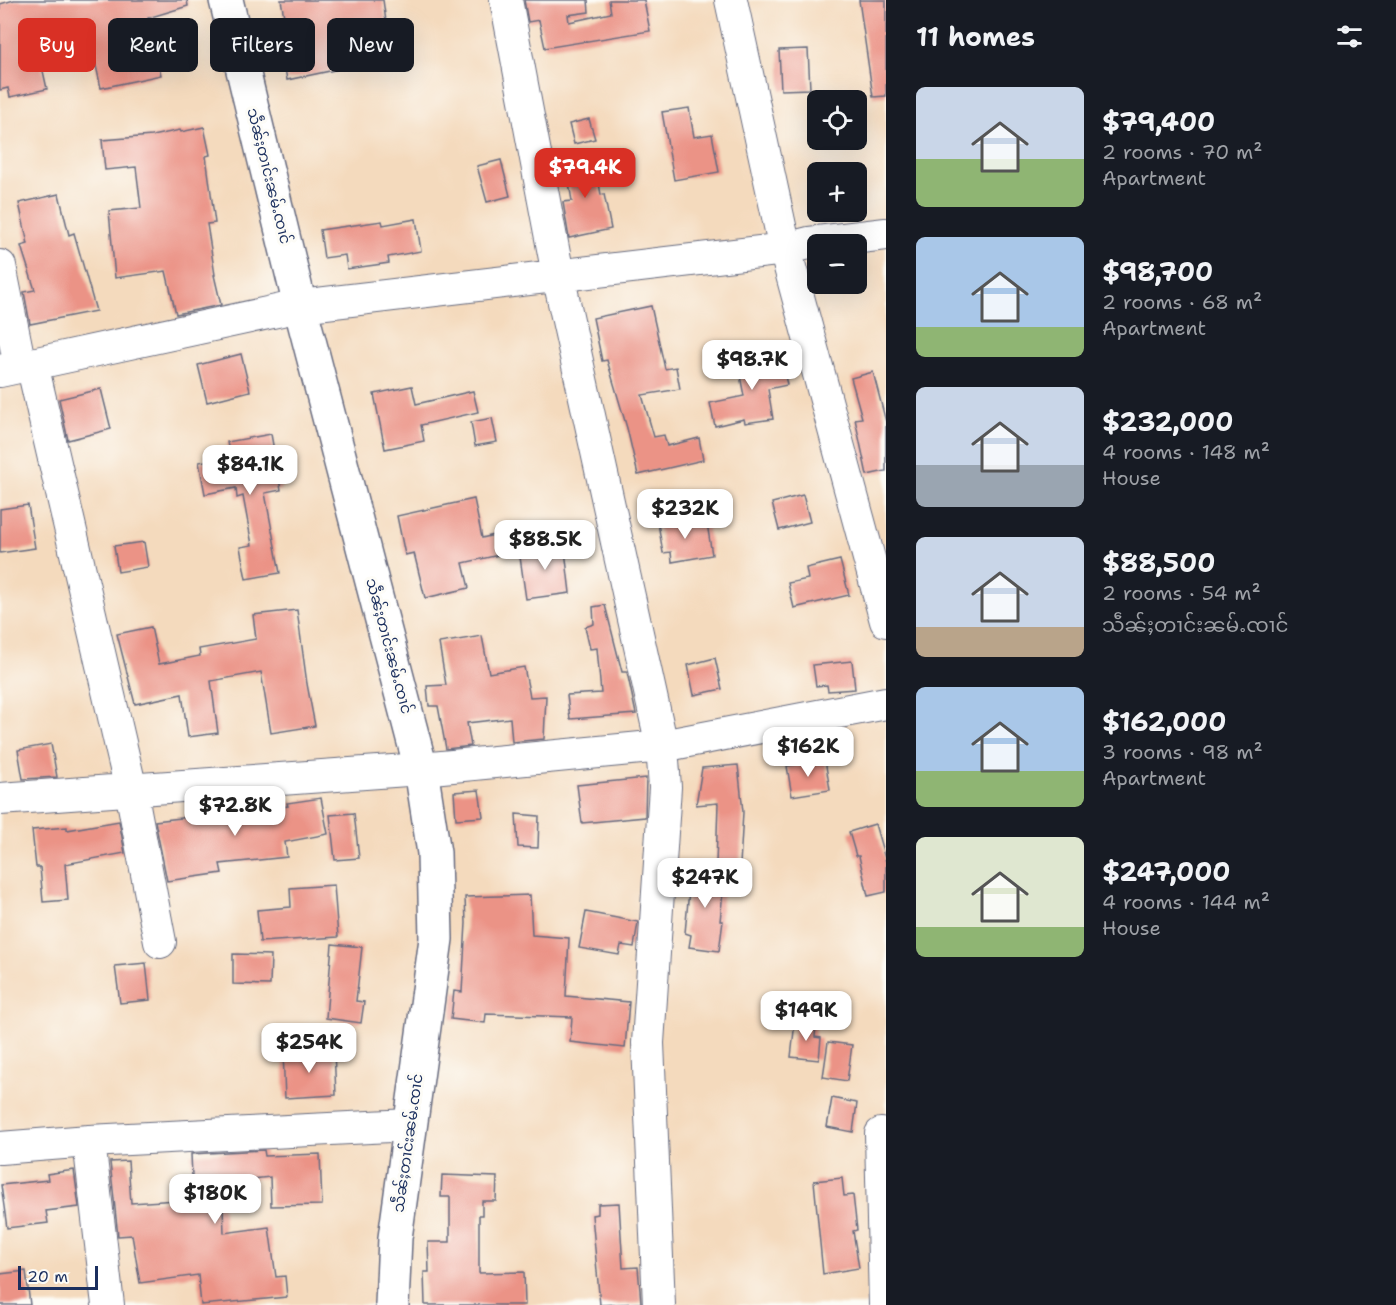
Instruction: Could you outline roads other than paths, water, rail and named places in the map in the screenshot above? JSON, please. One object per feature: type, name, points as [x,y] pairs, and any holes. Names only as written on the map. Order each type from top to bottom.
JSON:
[{"type":"highway","name":"သဵၼ်ႈတၢင်းၼမ်ႉၸၢင်","points":[[226,0],[300,306],[421,769],[434,853],[436,939],[394,1238],[392,1305]]},
{"type":"street","points":[[506,0],[558,275],[662,746],[665,787],[648,1043],[659,1305]]},
{"type":"street","points":[[731,0],[785,249],[886,621]]},
{"type":"street","points":[[18,367],[300,306],[785,249],[809,243],[886,234]]},
{"type":"street","points":[[0,266],[18,367],[131,790],[160,942]]},
{"type":"street","points":[[0,799],[421,769],[662,746],[886,704]]},
{"type":"street","points":[[0,1148],[89,1141],[410,1125]]},
{"type":"street","points":[[881,1134],[885,1305]]},
{"type":"street","points":[[89,1141],[108,1305]]}]
